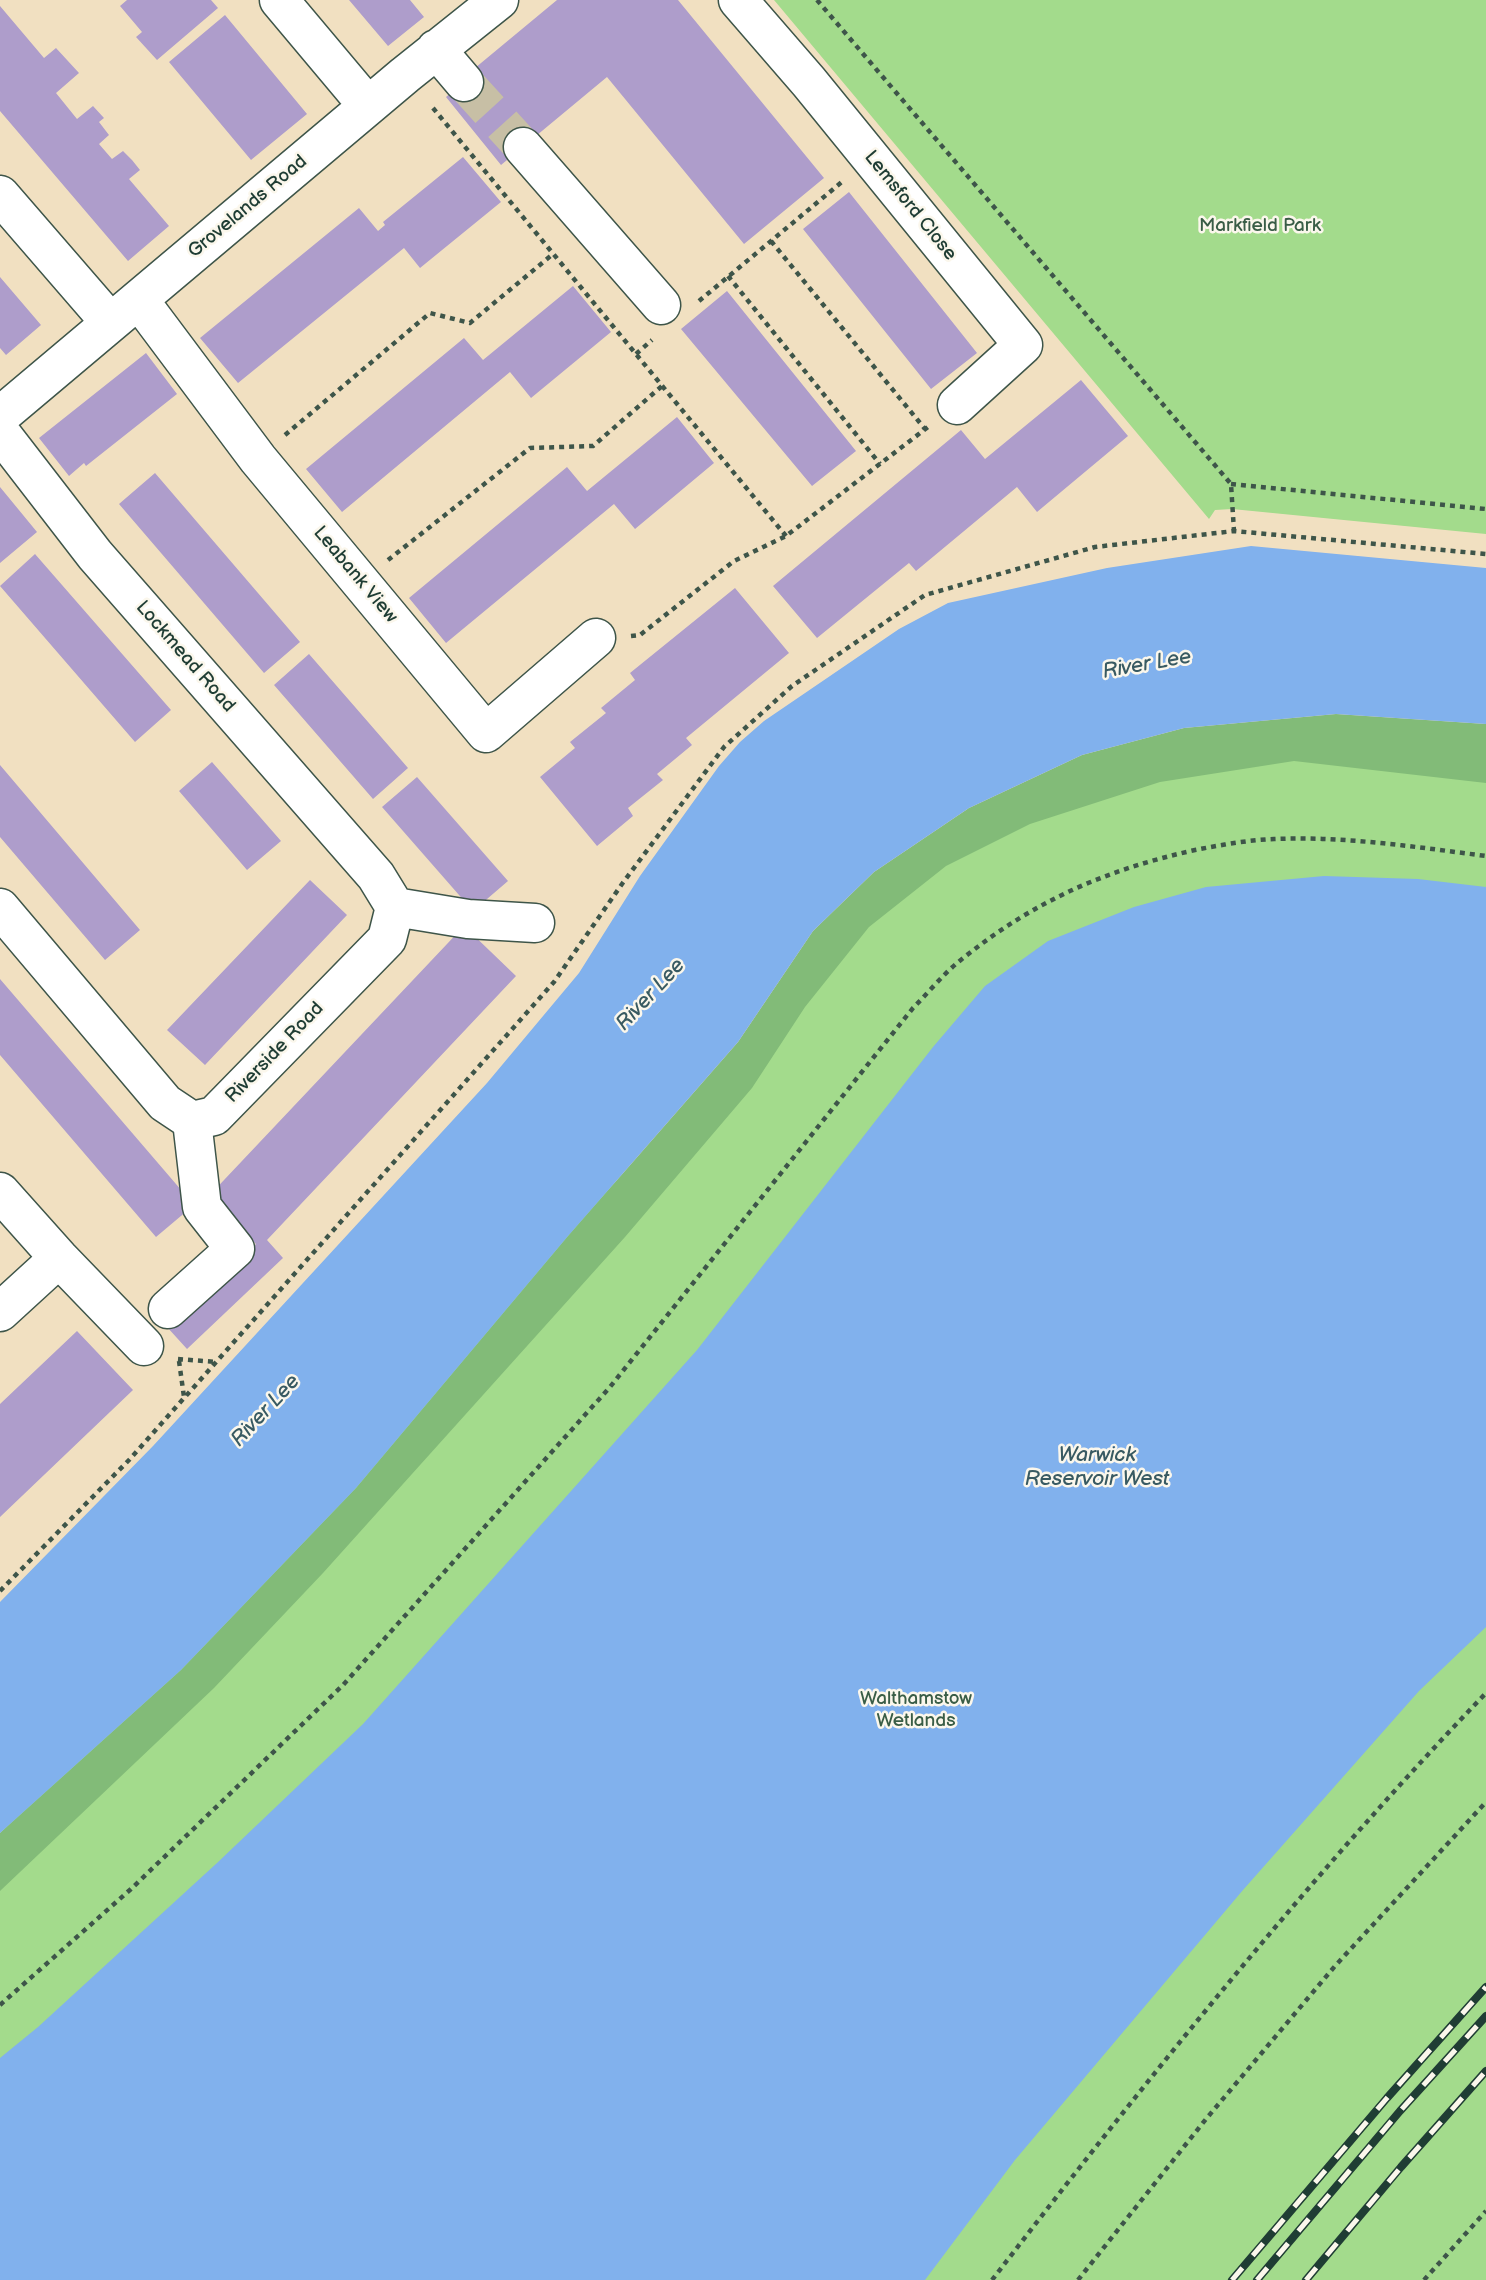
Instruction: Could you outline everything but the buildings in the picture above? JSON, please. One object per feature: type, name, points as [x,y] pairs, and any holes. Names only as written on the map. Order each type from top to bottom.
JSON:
[{"type":"street","points":[[279,0],[369,106]]},
{"type":"street","name":"Grovelands Road","points":[[0,416],[436,49],[499,0]]},
{"type":"street","name":"Lemsford Close","points":[[738,0],[1023,345],[957,405]]},
{"type":"street","points":[[436,49],[464,82]]},
{"type":"street","points":[[523,147],[672,315]]},
{"type":"street","name":"Leabank View","points":[[0,195],[124,311],[258,459],[486,733],[596,638]]},
{"type":"street","name":"Lockmead Road","points":[[0,432],[95,555],[386,891]]},
{"type":"street","points":[[386,891],[468,919],[536,923]]},
{"type":"street","name":"Riverside Road","points":[[192,1122],[214,1116],[387,939],[386,891]]},
{"type":"street","points":[[0,908],[165,1103],[192,1122],[202,1207],[235,1249],[169,1308]]},
{"type":"street","points":[[0,1192],[144,1346]]},
{"type":"street","points":[[0,1312],[59,1258]]},
{"type":"path","points":[[817,0],[1231,484],[1234,531]]},
{"type":"path","points":[[405,75],[786,536]]},
{"type":"path","points":[[635,354],[672,315],[728,276],[871,158]]},
{"type":"path","points":[[771,241],[925,429]]},
{"type":"path","points":[[258,459],[430,313],[470,323],[553,254]]},
{"type":"path","points":[[728,276],[880,464]]},
{"type":"path","points":[[360,582],[530,448],[593,446],[662,386]]},
{"type":"path","points":[[596,638],[640,635],[734,561],[786,536],[957,405]]},
{"type":"path","points":[[1231,484],[1486,509]]},
{"type":"path","points":[[0,1591],[129,1460],[554,982],[622,884],[724,747],[792,686],[925,595],[1095,547],[1234,531],[1486,554]]},
{"type":"path","points":[[0,2005],[131,1889],[352,1675],[610,1387],[914,1008],[960,961],[1005,927],[1050,900],[1091,880],[1155,859],[1217,846],[1273,839],[1319,839],[1486,856]]},
{"type":"path","points":[[184,1397],[179,1360],[216,1362]]},
{"type":"path","points":[[992,2280],[1227,1985],[1340,1853],[1486,1693]]},
{"type":"path","points":[[1078,2280],[1206,2119],[1318,1986],[1486,1801]]},
{"type":"path","points":[[1424,2280],[1486,2211]]},
{"type":"green space","name":"Markfield Park","points":[[774,0],[1486,0],[1486,534],[1232,509],[1215,510],[1209,519]]},
{"type":"green space","points":[[1336,714],[1486,724],[1486,783],[1294,761],[1160,782],[1030,824],[946,866],[869,927],[805,1007],[752,1088],[625,1237],[323,1573],[214,1688],[0,1891],[0,1833],[181,1670],[356,1488],[568,1236],[738,1042],[813,931],[874,872],[969,808],[1082,755],[1184,728]]},
{"type":"green space","name":"Warwick Reservoir West","points":[[1486,724],[1486,2280],[0,2280],[0,1833],[969,808]]},
{"type":"water","name":"River Lee","points":[[1251,546],[1486,568],[1486,724],[1336,714],[1184,728],[1082,755],[969,808],[874,872],[813,931],[738,1042],[568,1236],[356,1488],[181,1670],[0,1833],[0,1602],[153,1446],[487,1083],[579,973],[640,876],[719,766],[740,742],[764,721],[899,629],[948,603],[1107,568]]},
{"type":"water","name":"Warwick Reservoir West","points":[[1324,876],[1418,879],[1486,887],[1486,1627],[1419,1691],[1243,1890],[1015,2160],[925,2280],[0,2280],[0,2058],[38,2027],[217,1863],[363,1724],[697,1350],[933,1047],[985,986],[1048,941],[1134,907],[1206,887]]},
{"type":"tunnel","points":[[464,82],[523,147]]},
{"type":"railway","points":[[1232,2280],[1486,1987]]},
{"type":"railway","points":[[1257,2280],[1400,2111],[1486,2016]]},
{"type":"railway","points":[[1306,2280],[1486,2071]]},
{"type":"park label","name":"Walthamstow Wetlands","points":[[916,1710]]}]
